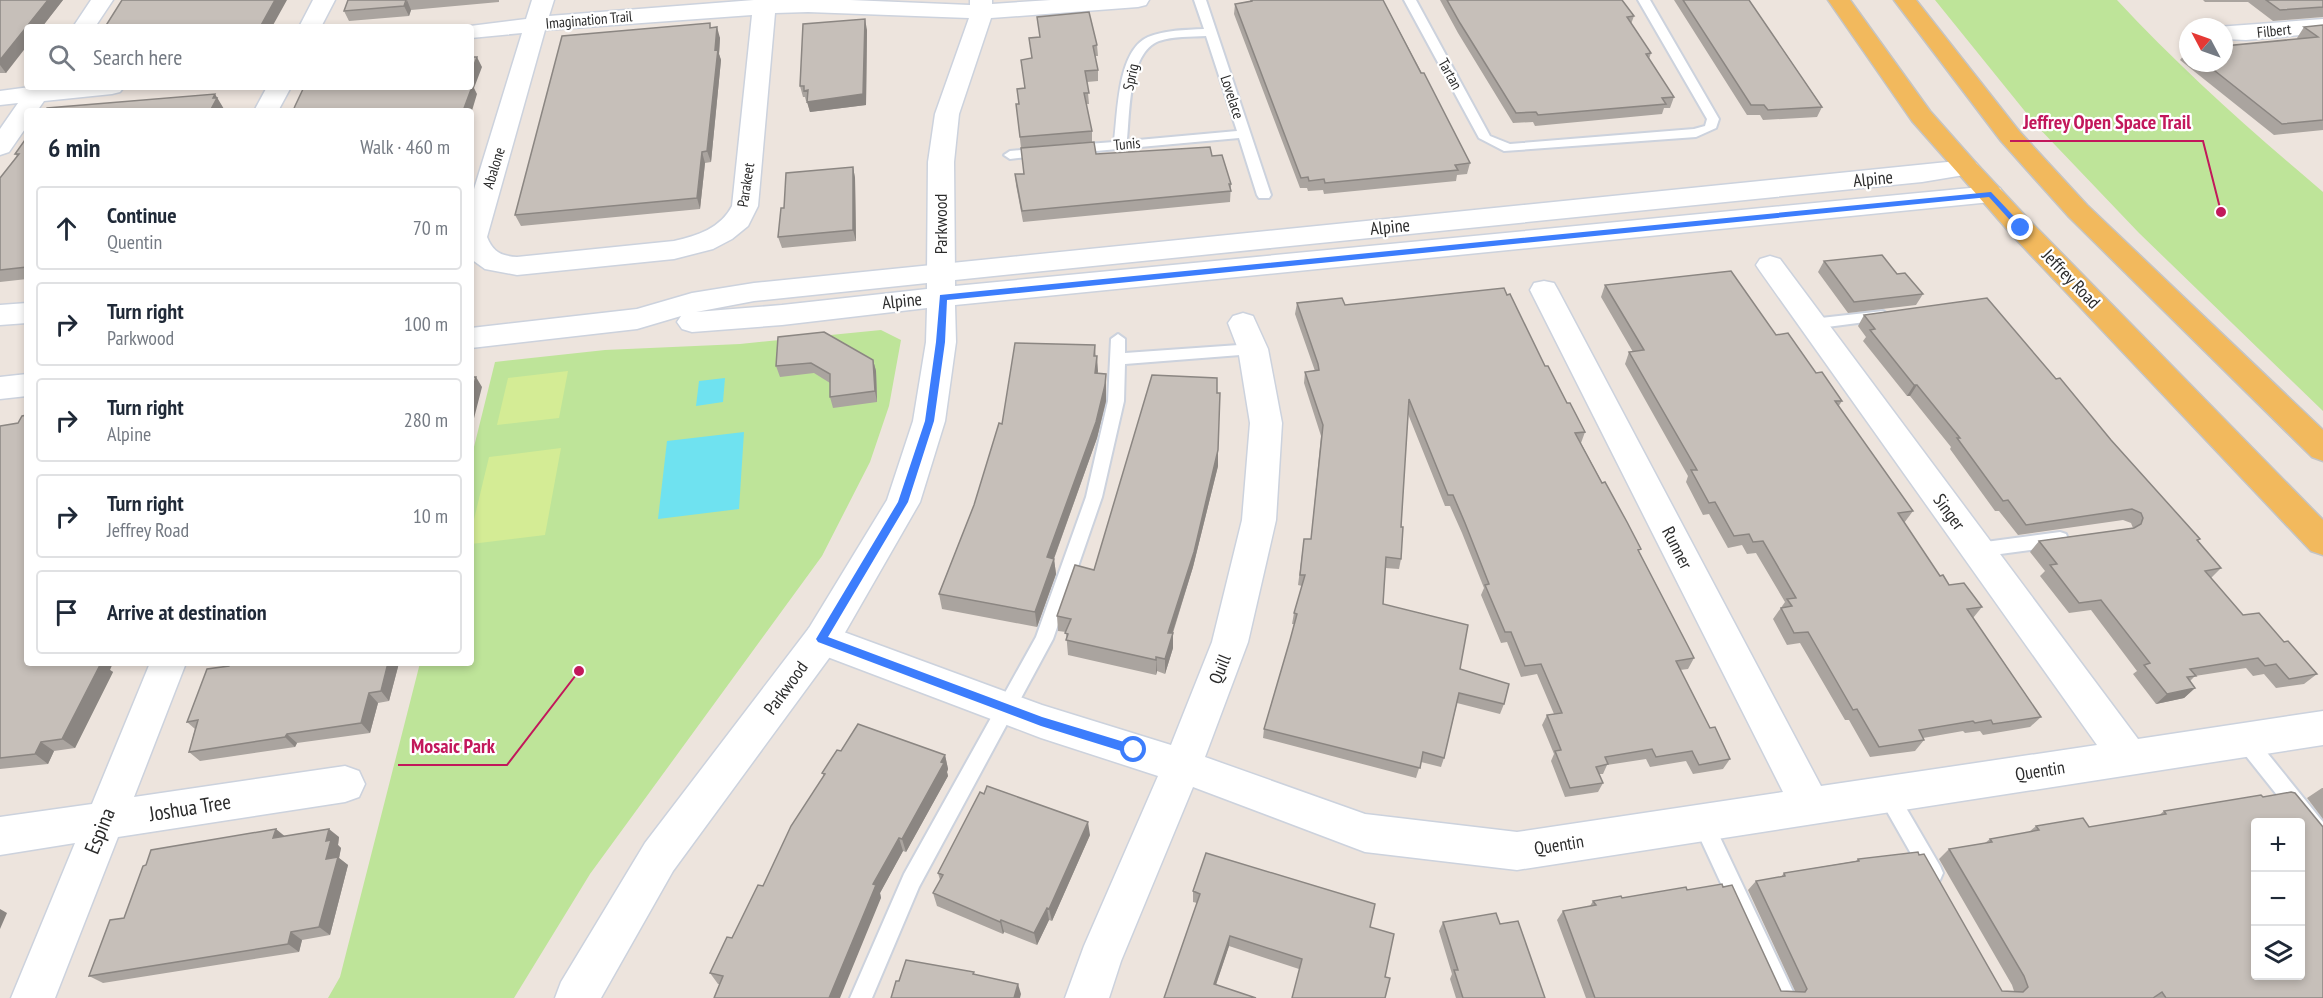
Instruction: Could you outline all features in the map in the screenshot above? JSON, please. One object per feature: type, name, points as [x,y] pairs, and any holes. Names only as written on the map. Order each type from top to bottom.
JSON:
[{"type":"main road","name":"Jeffrey Road","points":[[1839,0],[1921,116],[1966,168],[2323,542]]},
{"type":"main road","points":[[1905,0],[2010,136],[2078,211],[2323,448]]},
{"type":"street","points":[[86,24],[102,0]]},
{"type":"street","points":[[312,24],[324,0]]},
{"type":"street","name":"Imagination Trail","points":[[474,31],[540,12],[766,4],[981,6],[1138,0]]},
{"type":"street","name":"Parakeet","points":[[596,259],[674,250],[703,243],[722,233],[738,220],[745,206],[766,4]]},
{"type":"street","name":"Parkwood","points":[[578,998],[659,857],[822,639],[903,502],[929,421],[941,342],[941,162],[946,114],[981,6]]},
{"type":"street","name":"Abalone","points":[[474,234],[540,12]]},
{"type":"street","name":"Filbert","points":[[2233,32],[2323,26]]},
{"type":"street","points":[[0,98],[58,90]]},
{"type":"street","points":[[268,108],[277,90]]},
{"type":"street","points":[[28,108],[40,91]]},
{"type":"street","points":[[0,147],[24,113]]},
{"type":"street","name":"Alpine","points":[[474,338],[637,319],[686,322],[782,315],[1136,252],[1966,168]]},
{"type":"street","name":"Alpine","points":[[942,286],[1991,194]]},
{"type":"street","name":"Abalone","points":[[474,240],[478,252],[494,264],[517,266],[596,259]]},
{"type":"street","name":"Singer","points":[[1770,265],[2129,758]]},
{"type":"street","name":"Runner","points":[[1544,290],[1811,807]]},
{"type":"street","name":"Quill","points":[[1087,998],[1099,961],[1182,766],[1230,642],[1259,520],[1266,423],[1248,336]]},
{"type":"street","points":[[0,388],[24,385]]},
{"type":"street","name":"Quentin","points":[[822,639],[1007,709],[1182,766],[1365,833],[1517,851],[2323,728]]},
{"type":"street","name":"Espina","points":[[33,998],[167,666]]},
{"type":"street","name":"Joshua Tree","points":[[0,836],[345,784]]},
{"type":"lane","name":"Lovelace","points":[[1200,0],[1264,195]]},
{"type":"lane","name":"Tartan","points":[[1410,0],[1485,138],[1494,144],[1508,148],[1696,133],[1710,128],[1713,119],[1644,0]]},
{"type":"lane","name":"Sprig","points":[[1120,145],[1131,64],[1138,51],[1147,42],[1163,37],[1211,32]]},
{"type":"lane","name":"Tunis","points":[[1010,155],[1244,134]]},
{"type":"lane","points":[[1812,324],[1893,315]]},
{"type":"lane","points":[[1118,359],[1248,336]]},
{"type":"lane","points":[[861,998],[911,881],[1044,639],[1094,497],[1116,401],[1118,339]]},
{"type":"lane","points":[[1978,550],[2078,536]]},
{"type":"lane","points":[[2245,740],[2323,837]]},
{"type":"lane","points":[[1888,795],[1945,894]]},
{"type":"lane","points":[[1703,823],[1785,998]]},
{"type":"green space","points":[[1935,0],[2117,0],[2179,63],[2179,72],[2188,72],[2323,192],[2323,411],[2139,233],[2036,125]]},
{"type":"green space","points":[[881,330],[901,340],[889,406],[870,462],[822,556],[590,874],[514,998],[328,998],[340,977],[419,666],[474,666],[474,447],[495,362],[605,350],[740,344]]},
{"type":"green space","points":[[568,371],[559,418],[497,425],[508,378]]},
{"type":"green space","points":[[561,448],[545,535],[474,544],[474,520],[489,457]]},
{"type":"water","points":[[725,378],[723,402],[696,406],[699,381]]},
{"type":"water","points":[[744,432],[739,509],[658,519],[667,441]]},
{"type":"building","points":[[0,0],[48,0],[29,24],[24,24],[24,30],[0,60]]},
{"type":"building","points":[[122,0],[275,0],[262,24],[107,24]]},
{"type":"building","points":[[348,0],[406,0],[404,6],[344,11]]},
{"type":"building","points":[[1252,0],[1383,0],[1470,163],[1455,165],[1458,170],[1325,183],[1324,179],[1309,181],[1308,177],[1301,178],[1235,4]]},
{"type":"building","points":[[1447,0],[1622,0],[1634,16],[1627,17],[1651,53],[1646,54],[1674,97],[1662,98],[1666,104],[1538,115],[1536,112],[1516,113]]},
{"type":"building","points":[[1683,0],[1749,0],[1822,107],[1768,110],[1764,105],[1751,105]]},
{"type":"building","points":[[2266,0],[2323,0],[2323,7],[2280,10]]},
{"type":"building","points":[[1089,12],[1097,45],[1093,46],[1098,70],[1085,71],[1089,93],[1084,93],[1092,131],[1020,137],[1016,104],[1019,104],[1017,89],[1025,88],[1021,60],[1032,58],[1029,38],[1040,37],[1037,17]]},
{"type":"building","points":[[865,19],[863,94],[807,102],[808,90],[804,91],[804,86],[800,86],[803,24]]},
{"type":"building","points":[[710,23],[710,28],[717,27],[715,50],[718,49],[707,151],[702,152],[697,198],[515,215],[562,36]]},
{"type":"building","points":[[2323,25],[2323,120],[2282,124],[2216,72],[2233,72],[2233,45],[2318,37],[2304,27]]},
{"type":"building","points":[[303,90],[471,90],[464,108],[294,108]]},
{"type":"building","points":[[215,94],[213,98],[217,98],[212,108],[47,108]]},
{"type":"building","points":[[24,141],[24,267],[0,270],[0,178],[19,154],[15,154]]},
{"type":"building","points":[[1094,142],[1096,154],[1210,147],[1212,156],[1222,155],[1231,191],[1022,211],[1015,174],[1024,174],[1021,148]]},
{"type":"building","points":[[853,167],[853,230],[778,237],[781,208],[784,208],[786,173]]},
{"type":"building","points":[[1882,255],[1897,274],[1905,273],[1923,294],[1854,302],[1824,261]]},
{"type":"building","points":[[1731,271],[1776,335],[1788,333],[1816,373],[1822,372],[1842,401],[1835,401],[1913,511],[1898,513],[1940,576],[1943,575],[1949,585],[1964,583],[1982,607],[1967,609],[2041,717],[1993,724],[1991,720],[1975,723],[1973,721],[1919,730],[1924,740],[1879,747],[1857,709],[1853,710],[1808,632],[1794,633],[1781,608],[1792,606],[1787,599],[1796,598],[1763,541],[1753,542],[1749,534],[1734,536],[1715,502],[1709,503],[1691,470],[1697,470],[1629,352],[1644,350],[1605,285]]},
{"type":"building","points":[[1504,288],[1507,295],[1510,294],[1545,366],[1548,366],[1585,432],[1575,433],[1602,483],[1605,482],[1627,522],[1641,549],[1638,550],[1694,658],[1676,661],[1710,728],[1715,727],[1730,759],[1699,765],[1692,751],[1656,757],[1652,749],[1605,757],[1608,764],[1596,767],[1603,783],[1570,788],[1555,751],[1561,750],[1547,715],[1562,713],[1541,664],[1525,666],[1511,632],[1505,632],[1485,585],[1489,584],[1465,523],[1453,495],[1448,495],[1409,399],[1401,559],[1386,557],[1383,604],[1468,625],[1460,669],[1509,684],[1504,704],[1459,693],[1444,758],[1423,752],[1420,768],[1264,729],[1297,614],[1294,613],[1305,575],[1300,575],[1304,539],[1311,539],[1323,425],[1305,372],[1319,370],[1318,364],[1297,303],[1342,298],[1345,305]]},
{"type":"building","points":[[1987,298],[2056,379],[2060,378],[2111,440],[2200,539],[2197,540],[2221,568],[2205,571],[2243,615],[2259,613],[2284,642],[2288,641],[2317,674],[2289,679],[2276,664],[2265,666],[2258,658],[2190,669],[2196,676],[2187,677],[2195,688],[2167,694],[2144,665],[2150,663],[2101,600],[2079,603],[2050,565],[2057,564],[2039,541],[2134,528],[2141,524],[2143,518],[2141,513],[2132,509],[2026,525],[2008,500],[2003,501],[1957,438],[1960,438],[1870,330],[1875,329],[1864,315]]},
{"type":"building","points":[[824,332],[873,360],[875,391],[830,397],[830,374],[811,363],[776,366],[778,337]]},
{"type":"building","points":[[1015,343],[1095,345],[1094,356],[1097,356],[1095,373],[1106,374],[1096,422],[1047,557],[1054,559],[1035,612],[939,594],[974,505],[999,423],[1002,424]]},
{"type":"building","points":[[1152,375],[1217,378],[1217,393],[1220,393],[1218,450],[1194,552],[1168,633],[1173,633],[1165,659],[1156,657],[1156,660],[1066,640],[1068,634],[1065,633],[1071,619],[1057,616],[1075,565],[1094,570]]},
{"type":"building","points":[[24,416],[24,666],[99,666],[62,739],[41,742],[35,754],[0,758],[0,426],[18,423]]},
{"type":"building","points":[[229,666],[387,666],[381,691],[369,693],[361,723],[189,752],[198,720],[187,722],[207,669]]},
{"type":"building","points":[[858,724],[945,755],[941,762],[944,763],[902,839],[899,838],[873,884],[876,885],[829,998],[714,998],[723,976],[710,973],[727,937],[732,938],[758,885],[763,886],[791,826],[825,774],[822,773],[837,750],[841,751]]},
{"type":"building","points":[[987,786],[1088,822],[1049,909],[1047,908],[1034,933],[1001,920],[1000,922],[933,893],[943,875],[938,873],[980,792],[984,794]]},
{"type":"building","points":[[2295,793],[2323,827],[2323,998],[2166,998],[2162,992],[2153,998],[1595,998],[1563,911],[1596,905],[1593,901],[1621,896],[1622,898],[1686,887],[1687,890],[1722,884],[1723,887],[1732,885],[1781,991],[1805,992],[1807,989],[1756,881],[1785,876],[1784,873],[1859,861],[1858,859],[1918,852],[1919,855],[1924,854],[2002,991],[2023,992],[2028,987],[2024,976],[1949,849],[1992,842],[1990,839],[2039,830],[2036,826],[2083,818],[2089,827],[2166,814],[2164,811],[2261,795],[2263,797]]},
{"type":"building","points":[[276,829],[273,838],[329,829],[326,841],[331,840],[326,859],[338,857],[319,927],[291,932],[288,944],[89,976],[110,920],[124,918],[151,850]]},
{"type":"building","points":[[1206,853],[1375,904],[1370,927],[1394,934],[1385,977],[1390,978],[1385,998],[1292,998],[1302,959],[1230,936],[1214,984],[1256,998],[1164,998],[1200,894],[1193,891]]},
{"type":"building","points":[[1496,913],[1500,924],[1518,921],[1545,998],[1463,998],[1454,970],[1458,970],[1443,922]]},
{"type":"building","points":[[906,960],[974,972],[973,974],[1018,984],[1014,998],[891,998]]},
{"type":"place","name":"Jeffrey Open Space Trail","points":[[2221,212]]},
{"type":"place","name":"Mosaic Park","points":[[579,671]]},
{"type":"route","points":[[1134,750],[1041,721],[822,639],[903,502],[929,421],[941,342],[943,297],[1991,194],[2021,228]]}]
